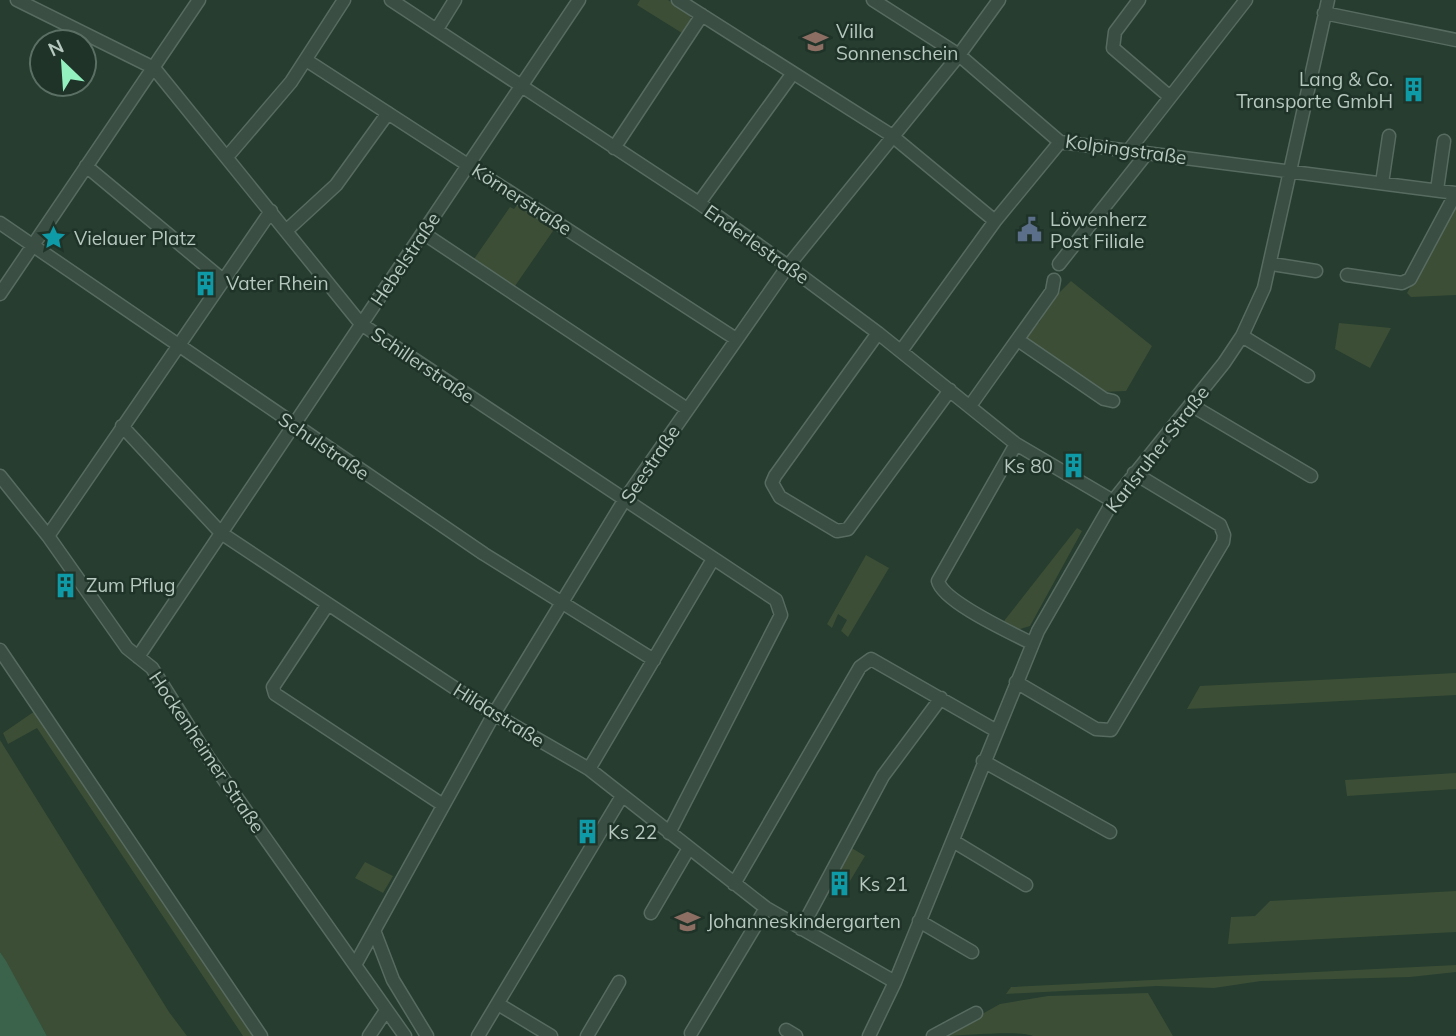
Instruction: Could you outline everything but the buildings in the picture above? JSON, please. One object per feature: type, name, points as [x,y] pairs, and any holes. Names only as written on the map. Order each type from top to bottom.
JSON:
[{"type":"street","points":[[0,294],[199,0]]},
{"type":"street","points":[[227,157],[272,107],[344,0]]},
{"type":"street","name":"Enderlestraße","points":[[391,0],[699,203],[878,333],[1016,444],[1113,501]]},
{"type":"street","name":"Hebelstraße","points":[[138,657],[579,0]]},
{"type":"street","points":[[678,0],[891,135],[995,221]]},
{"type":"street","name":"Kolpingstraße","points":[[873,0],[959,55],[1060,142],[1437,190]]},
{"type":"street","name":"Seestraße","points":[[355,965],[494,714],[625,499],[788,266],[891,135],[959,55],[999,0]]},
{"type":"street","points":[[1139,0],[1115,32],[1113,48],[1170,97]]},
{"type":"street","points":[[1129,150],[1246,0]]},
{"type":"street","name":"Schillerstraße","points":[[21,1],[153,68],[361,324],[780,605],[780,615],[669,833]]},
{"type":"street","points":[[437,29],[454,1]]},
{"type":"street","points":[[1326,6],[1456,40]]},
{"type":"street","name":"Karlsruher Straße","points":[[873,1034],[1031,643],[1113,501],[1191,405],[1242,336],[1272,264],[1326,6]]},
{"type":"street","points":[[614,148],[702,15]]},
{"type":"street","name":"Körnerstraße","points":[[306,60],[736,339]]},
{"type":"street","points":[[699,203],[793,73]]},
{"type":"street","points":[[287,230],[336,185],[388,113]]},
{"type":"street","points":[[1382,183],[1390,136]]},
{"type":"street","points":[[1347,275],[1402,283],[1410,279],[1455,193],[1437,190],[1444,141]]},
{"type":"street","points":[[901,351],[995,221],[1060,142]]},
{"type":"street","points":[[1059,264],[1147,153]]},
{"type":"street","points":[[86,166],[223,280]]},
{"type":"street","points":[[48,536],[271,211]]},
{"type":"street","name":"Schulstraße","points":[[0,223],[293,426],[561,603],[654,660]]},
{"type":"street","points":[[423,233],[687,410]]},
{"type":"street","points":[[1272,264],[1316,271]]},
{"type":"street","points":[[970,406],[1052,292],[1054,280]]},
{"type":"street","points":[[878,333],[775,476],[772,483],[779,497],[837,531],[848,529],[950,390]]},
{"type":"street","points":[[1242,336],[1308,376]]},
{"type":"street","points":[[1018,340],[1104,399],[1113,401]]},
{"type":"street","points":[[1191,405],[1311,476]]},
{"type":"street","name":"Hildastraße","points":[[122,426],[221,533],[494,714],[589,769],[766,908],[895,982]]},
{"type":"street","points":[[1016,444],[938,582],[942,591],[995,625],[1031,643]]},
{"type":"street","points":[[1016,681],[1096,729],[1111,730],[1223,542],[1224,535],[1220,526],[1134,473]]},
{"type":"street","name":"Hockenheimer Straße","points":[[0,476],[48,536],[127,648],[152,668],[208,757],[355,965],[385,1012],[405,1036]]},
{"type":"street","points":[[589,769],[713,559]]},
{"type":"street","points":[[328,604],[273,687],[275,694],[443,805]]},
{"type":"street","points":[[0,650],[261,1036]]},
{"type":"street","points":[[734,884],[860,667],[871,659],[995,730]]},
{"type":"street","points":[[801,929],[883,776],[941,698]]},
{"type":"street","points":[[983,761],[1110,832]]},
{"type":"street","points":[[478,1036],[622,796]]},
{"type":"street","points":[[953,841],[1026,885]]},
{"type":"street","points":[[651,913],[689,848]]},
{"type":"street","points":[[691,1033],[766,908]]},
{"type":"street","points":[[919,921],[972,952]]},
{"type":"street","points":[[375,933],[393,980],[426,1036]]},
{"type":"street","points":[[587,1036],[619,982]]},
{"type":"street","points":[[498,1004],[551,1036]]},
{"type":"street","points":[[369,1036],[385,1012]]},
{"type":"street","points":[[933,1036],[976,1013]]},
{"type":"shaded area","points":[[640,0],[668,0],[690,14],[691,20],[682,33],[637,5]]},
{"type":"shaded area","points":[[1456,203],[1456,295],[1411,297],[1407,293]]},
{"type":"shaded area","points":[[518,204],[555,228],[515,286],[474,259],[510,207],[514,209]]},
{"type":"shaded area","points":[[1071,281],[1152,346],[1126,391],[1101,392],[1024,339],[1036,322],[1039,323],[1050,302]]},
{"type":"shaded area","points":[[1339,323],[1391,328],[1370,368],[1335,349]]},
{"type":"shaded area","points":[[1077,528],[1082,531],[1030,626],[1017,630],[1004,621]]},
{"type":"shaded area","points":[[866,555],[889,568],[848,637],[841,631],[847,620],[838,614],[832,628],[827,624]]},
{"type":"shaded area","points":[[1456,673],[1456,695],[1187,709],[1200,686]]},
{"type":"shaded area","points":[[35,711],[255,1036],[243,1036],[37,728],[8,744],[3,733]]},
{"type":"shaded area","points":[[0,740],[169,1012],[187,1036],[47,1036],[0,952]]},
{"type":"shaded area","points":[[1456,773],[1456,789],[1347,796],[1345,780]]},
{"type":"shaded area","points":[[850,847],[865,856],[847,886],[832,877]]},
{"type":"shaded area","points":[[365,862],[393,876],[383,893],[355,878]]},
{"type":"shaded area","points":[[1456,891],[1456,932],[1228,944],[1231,917],[1255,916],[1270,901]]},
{"type":"shaded area","points":[[0,952],[6,961],[47,1036],[0,1036]]},
{"type":"shaded area","points":[[1456,965],[1456,972],[1410,977],[1261,981],[1214,988],[1157,986],[1006,994],[1011,987]]},
{"type":"shaded area","points":[[1148,993],[1173,1036],[1033,1036],[1004,1033],[943,1036],[1000,1004],[1048,996]]},
{"type":"place","name":"Villa Sonnenschein","points":[[816,42]]},
{"type":"place","name":"Lang & Co. Transporte GmbH","points":[[1413,90]]},
{"type":"place","name":"Löwenherz Post Filiale","points":[[1030,230]]},
{"type":"place","name":"Vielauer Platz","points":[[54,238]]},
{"type":"place","name":"Vater Rhein","points":[[206,283]]},
{"type":"place","name":"Ks 80","points":[[1073,466]]},
{"type":"place","name":"Zum Pflug","points":[[66,585]]},
{"type":"place","name":"Ks 22","points":[[588,832]]},
{"type":"place","name":"Ks 21","points":[[839,884]]},
{"type":"place","name":"Johanneskindergarten","points":[[687,921]]}]
